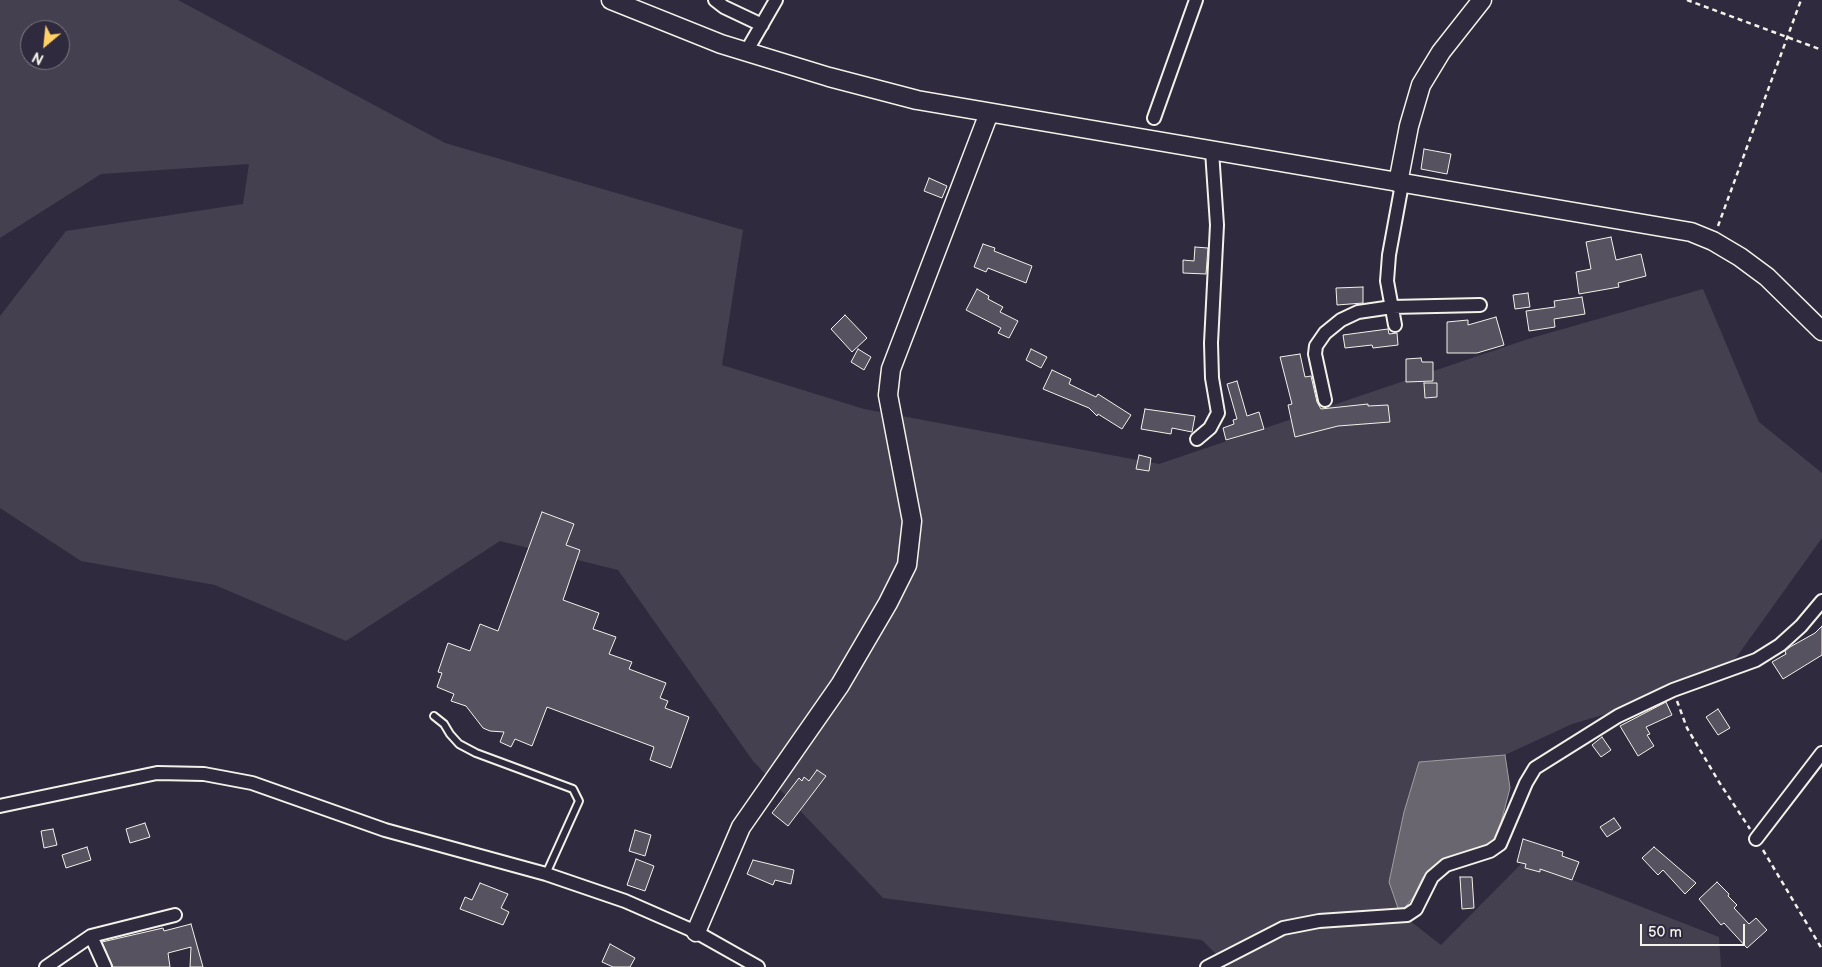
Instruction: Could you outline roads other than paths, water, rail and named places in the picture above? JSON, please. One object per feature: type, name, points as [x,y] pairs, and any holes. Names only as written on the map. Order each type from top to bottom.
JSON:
[{"type":"street","points":[[611,0],[746,52],[828,77],[917,100],[1400,184],[1691,232],[1713,241],[1740,257],[1767,277],[1822,331]]},
{"type":"street","points":[[715,0],[724,7],[762,25]]},
{"type":"street","points":[[746,52],[776,0]]},
{"type":"street","points":[[1154,118],[1196,0]]},
{"type":"street","points":[[1395,325],[1387,280],[1389,254],[1409,126],[1421,85],[1441,52],[1482,0]]},
{"type":"street","points":[[696,932],[740,827],[840,685],[888,604],[907,565],[912,521],[888,395],[891,369],[989,113]]},
{"type":"street","points":[[1197,439],[1210,428],[1218,413],[1212,378],[1211,343],[1217,225],[1212,151]]},
{"type":"street","points":[[1325,400],[1315,354],[1316,346],[1325,333],[1340,320],[1358,312],[1392,307],[1480,305]]},
{"type":"street","points":[[1207,967],[1282,928],[1319,921],[1407,915],[1416,909],[1432,877],[1446,865],[1490,851],[1500,844],[1526,783],[1536,768],[1618,716],[1673,690],[1756,660],[1780,645],[1801,626],[1822,601]]},
{"type":"street","points":[[1756,838],[1822,753]]},
{"type":"street","points":[[0,806],[157,772],[204,774],[252,783],[385,830],[546,874],[625,901],[696,932],[758,967]]},
{"type":"street","points":[[46,967],[91,936],[175,915]]},
{"type":"street","points":[[91,936],[105,967]]},
{"type":"lane","points":[[434,716],[444,724],[459,744],[476,753],[573,789],[579,801],[546,874]]}]
